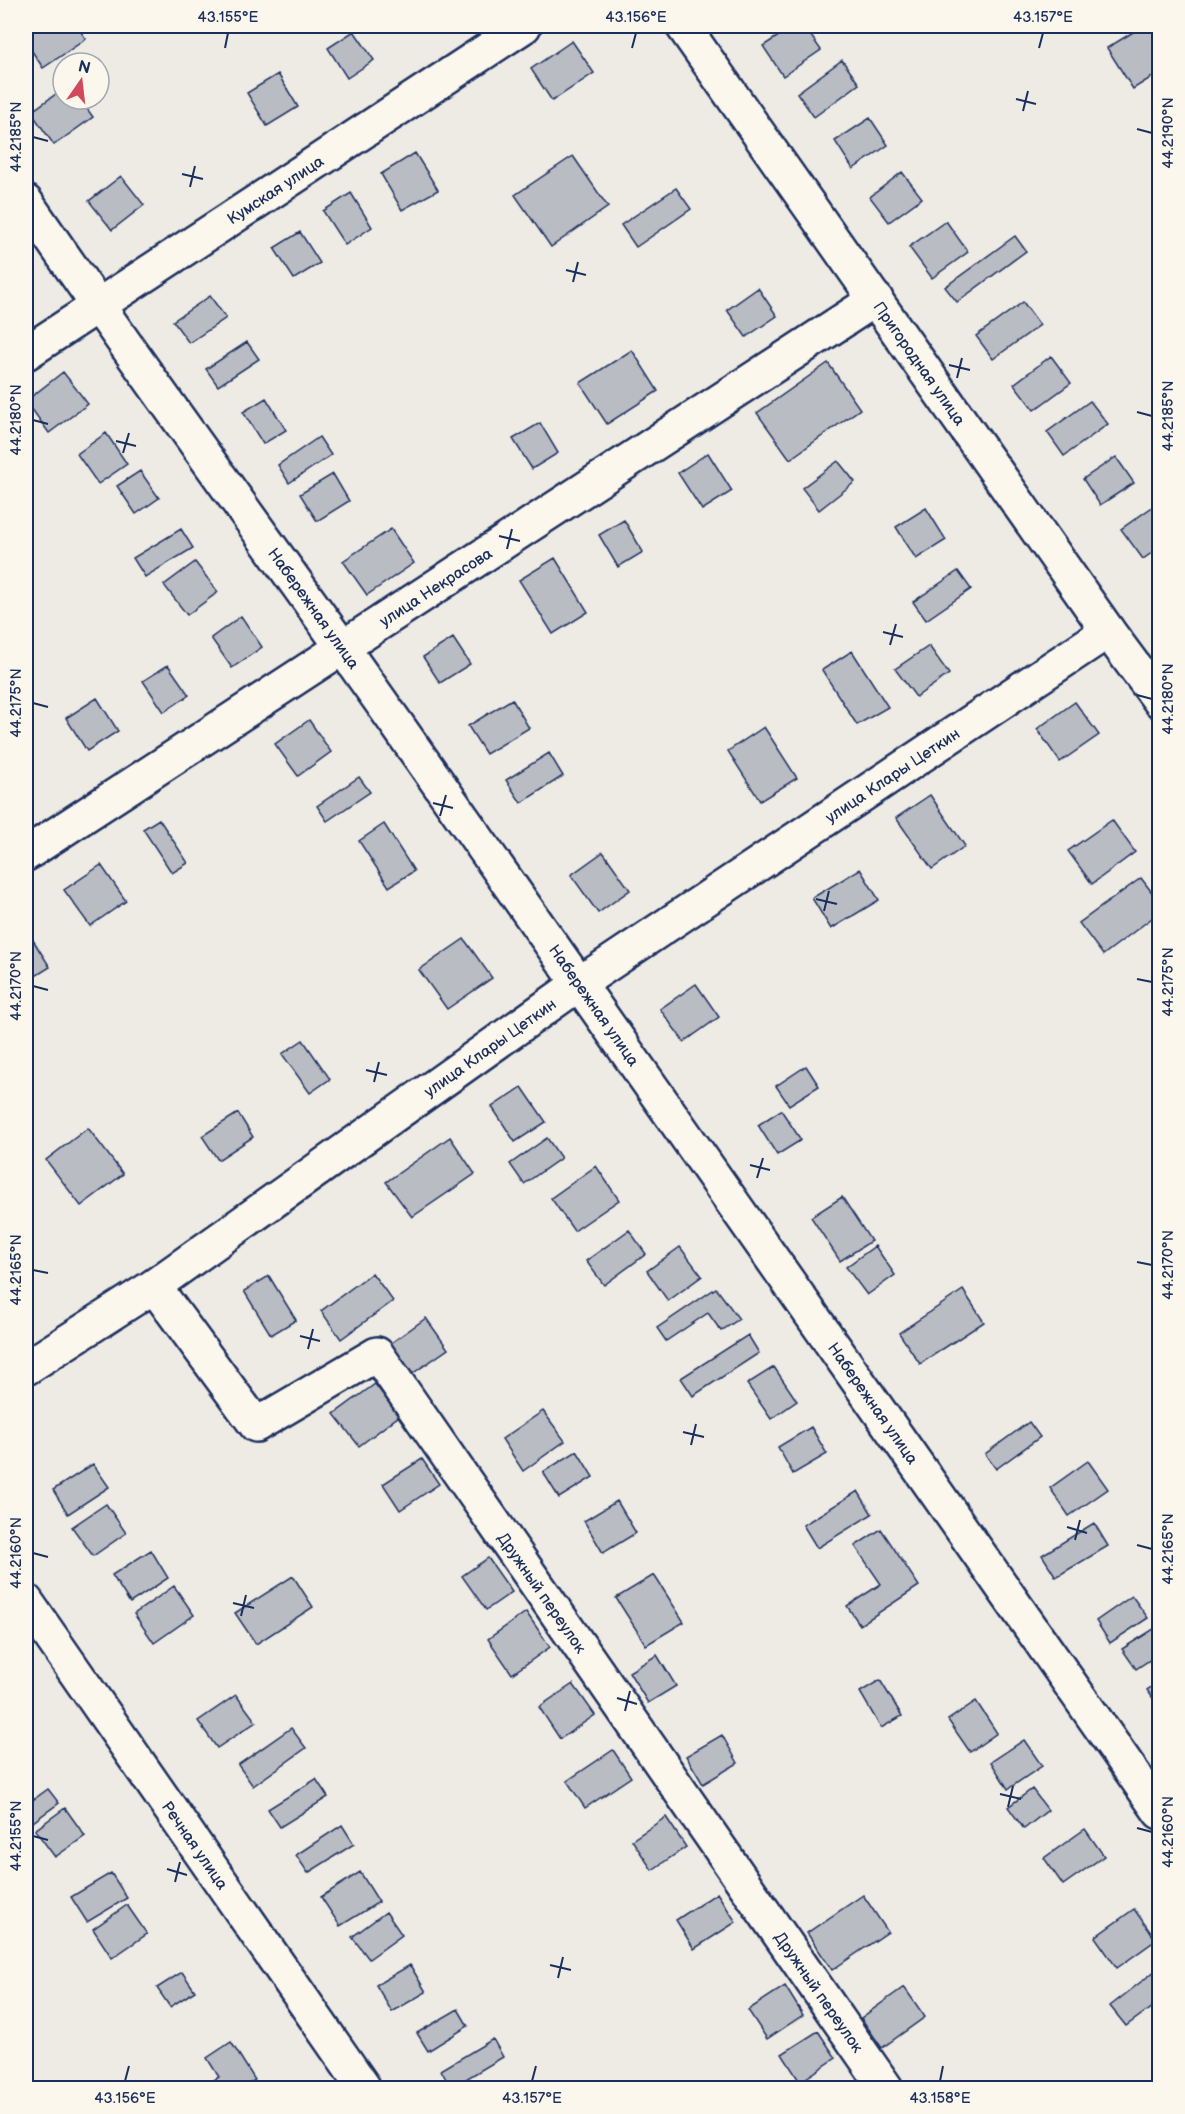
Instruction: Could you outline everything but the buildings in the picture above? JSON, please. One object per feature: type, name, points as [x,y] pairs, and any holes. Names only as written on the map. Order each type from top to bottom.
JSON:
[{"type":"street","name":"Кумская улица","points":[[26,353],[524,26]]},
{"type":"street","name":"Пригородная улица","points":[[683,26],[1108,631],[1160,701]]},
{"type":"street","name":"Набережная улица","points":[[26,202],[96,306],[342,646],[580,983],[1160,1812]]},
{"type":"street","name":"улица Некрасова","points":[[26,854],[876,299]]},
{"type":"street","name":"улица Клары Цеткин","points":[[26,1368],[154,1286],[580,983],[1108,631]]},
{"type":"street","name":"Дружный переулок","points":[[154,1286],[256,1425],[377,1354],[886,2088]]},
{"type":"street","name":"Речная улица","points":[[26,1602],[364,2088]]}]
